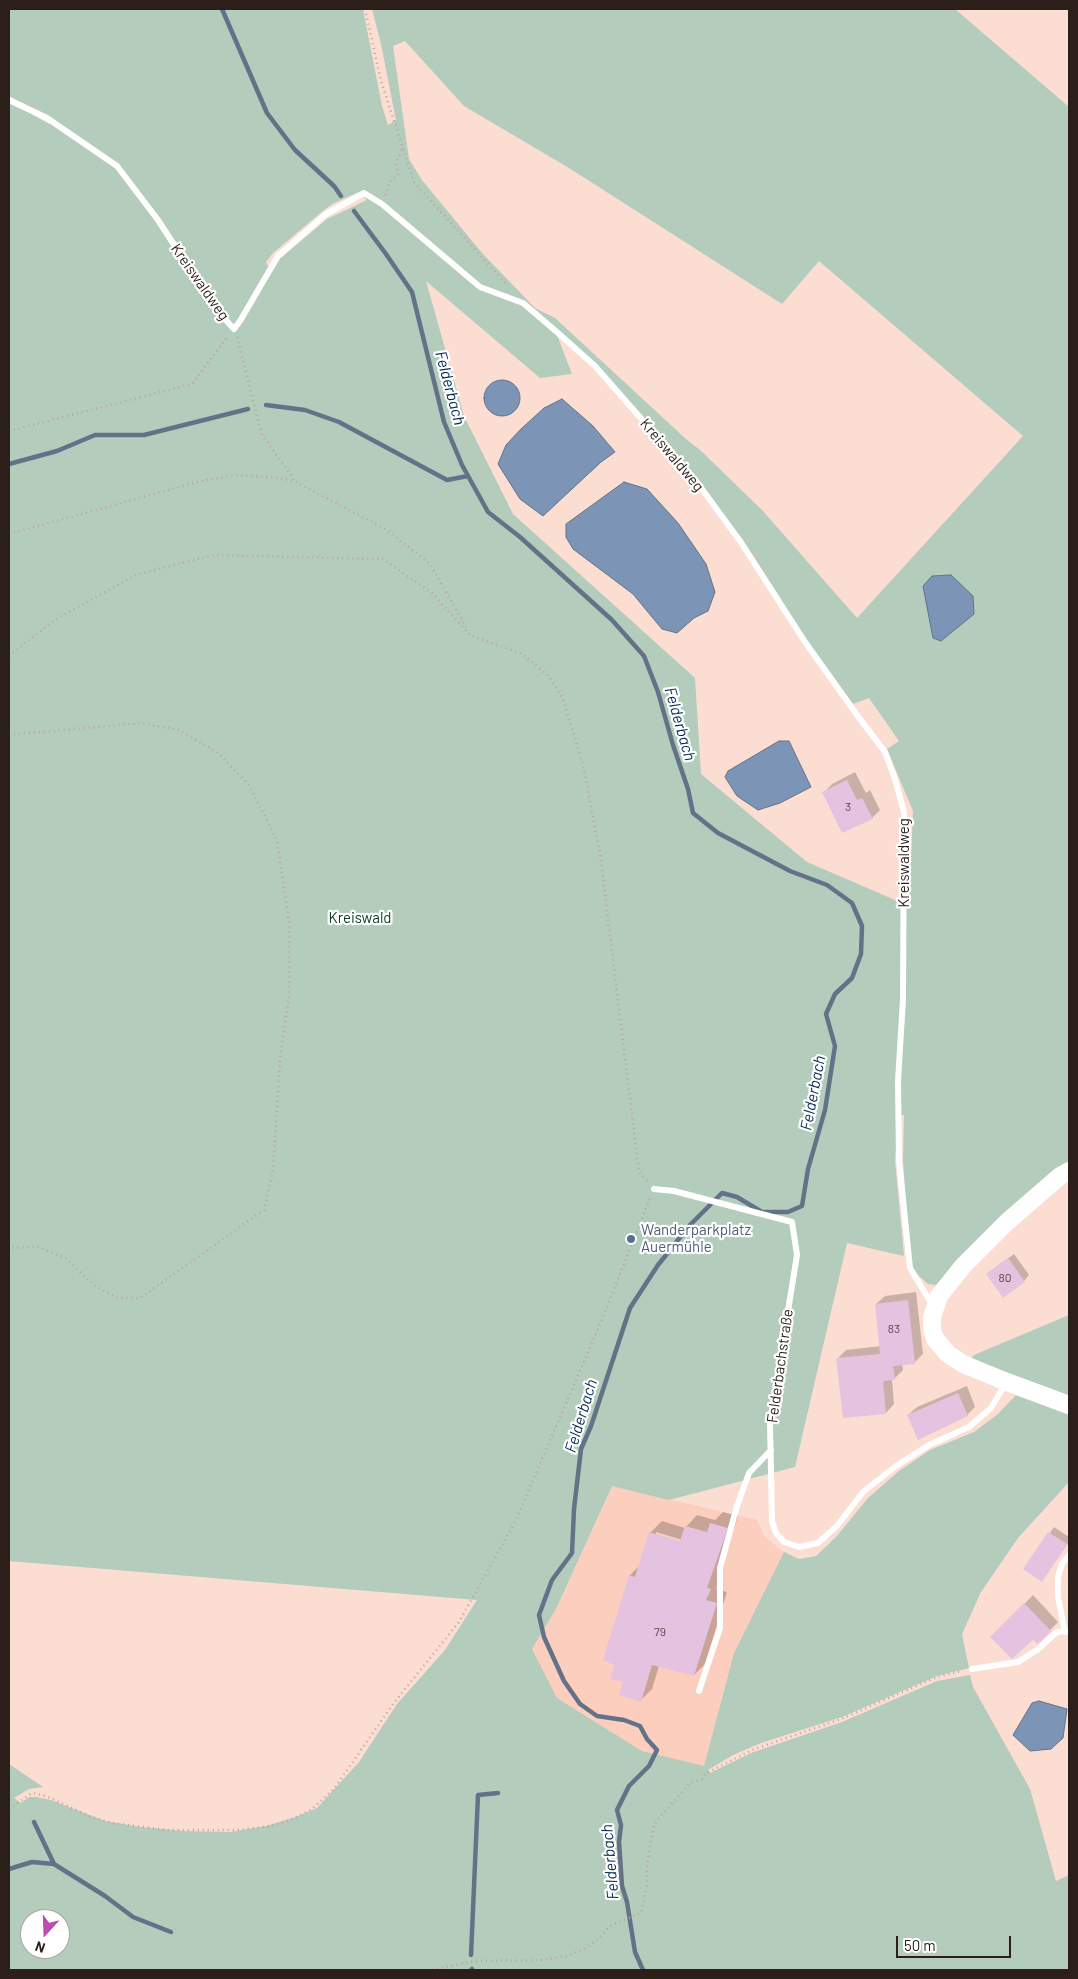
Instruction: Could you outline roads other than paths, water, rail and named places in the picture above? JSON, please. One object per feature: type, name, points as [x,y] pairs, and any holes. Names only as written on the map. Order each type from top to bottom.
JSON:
[{"type":"street","points":[[1069,1172],[1060,1176],[1007,1222],[963,1266],[939,1296],[932,1317],[932,1329],[935,1339],[948,1354],[963,1364],[1069,1405]]},
{"type":"lane","name":"Kreiswaldweg","points":[[9,100],[47,118],[116,166],[158,220],[215,308],[234,329],[278,256],[326,214],[364,193],[382,204],[480,287],[523,303],[595,366],[696,481],[740,540],[805,642],[885,752],[904,812],[903,999],[898,1081],[899,1160],[910,1268],[930,1301],[935,1304]]},
{"type":"lane","name":"Felderbachstraße","points":[[654,1189],[702,1198],[792,1222],[797,1255],[770,1423],[772,1521],[776,1533],[784,1542],[799,1548],[818,1543],[837,1526],[863,1492],[896,1466],[929,1445],[969,1427],[991,1408],[1007,1382]]},
{"type":"lane","points":[[699,1691],[720,1628],[720,1568],[737,1506],[749,1473],[771,1450]]},
{"type":"lane","points":[[972,1669],[1018,1662],[1037,1650],[1057,1632],[1067,1632],[1058,1597],[1058,1577],[1062,1564],[1069,1555]]},
{"type":"water","points":[[502,380],[509,381],[515,385],[519,391],[519,405],[515,411],[509,415],[502,416],[495,415],[489,411],[485,405],[484,398],[485,391],[489,385],[495,381]]},
{"type":"water","points":[[562,399],[593,426],[615,452],[601,462],[543,516],[520,499],[498,464],[506,445],[521,429],[544,408]]},
{"type":"water","points":[[624,482],[647,489],[678,523],[706,564],[715,592],[708,611],[694,618],[677,633],[662,629],[633,594],[573,549],[566,537],[566,524]]},
{"type":"water","points":[[951,575],[973,596],[974,614],[941,641],[933,638],[923,586],[932,576]]},
{"type":"water","points":[[779,741],[789,741],[811,787],[780,803],[758,810],[737,796],[725,777],[728,771]]},
{"type":"water","points":[[1039,1701],[1067,1709],[1063,1738],[1051,1749],[1030,1751],[1013,1735],[1032,1703]]},
{"type":"waterway","name":"Felderbach","points":[[222,9],[267,113],[295,150],[334,186],[341,196]]},
{"type":"waterway","name":"Felderbach","points":[[354,211],[412,292],[444,422],[462,465],[488,512],[520,537],[612,620],[644,656],[658,692],[688,789],[693,813],[718,833],[790,871],[827,885],[852,903],[862,926],[861,954],[852,978],[835,994],[826,1014],[835,1046],[825,1110],[808,1169],[802,1206],[788,1212],[762,1212],[737,1197],[722,1193],[690,1225],[658,1265],[630,1308],[591,1426],[581,1449],[574,1509],[572,1553],[552,1580],[539,1615],[544,1637],[564,1681],[580,1704],[597,1716],[624,1720],[640,1726],[647,1739],[657,1750],[649,1766],[629,1786],[617,1810],[621,1825],[619,1842],[622,1886],[627,1902],[635,1952],[643,1970]]},
{"type":"waterway","points":[[266,405],[305,410],[339,422],[447,480],[468,476]]},
{"type":"waterway","points":[[9,464],[57,451],[95,435],[144,435],[248,409]]},
{"type":"waterway","points":[[471,1955],[478,1795],[498,1793]]},
{"type":"waterway","points":[[34,1822],[54,1864]]},
{"type":"waterway","points":[[9,1869],[32,1862],[54,1864],[105,1896],[133,1917],[171,1932]]},
{"type":"place","name":"Wanderparkplatz Auermühle","points":[[631,1239]]},
{"type":"park label","name":"Kreiswald","points":[[360,918]]}]
